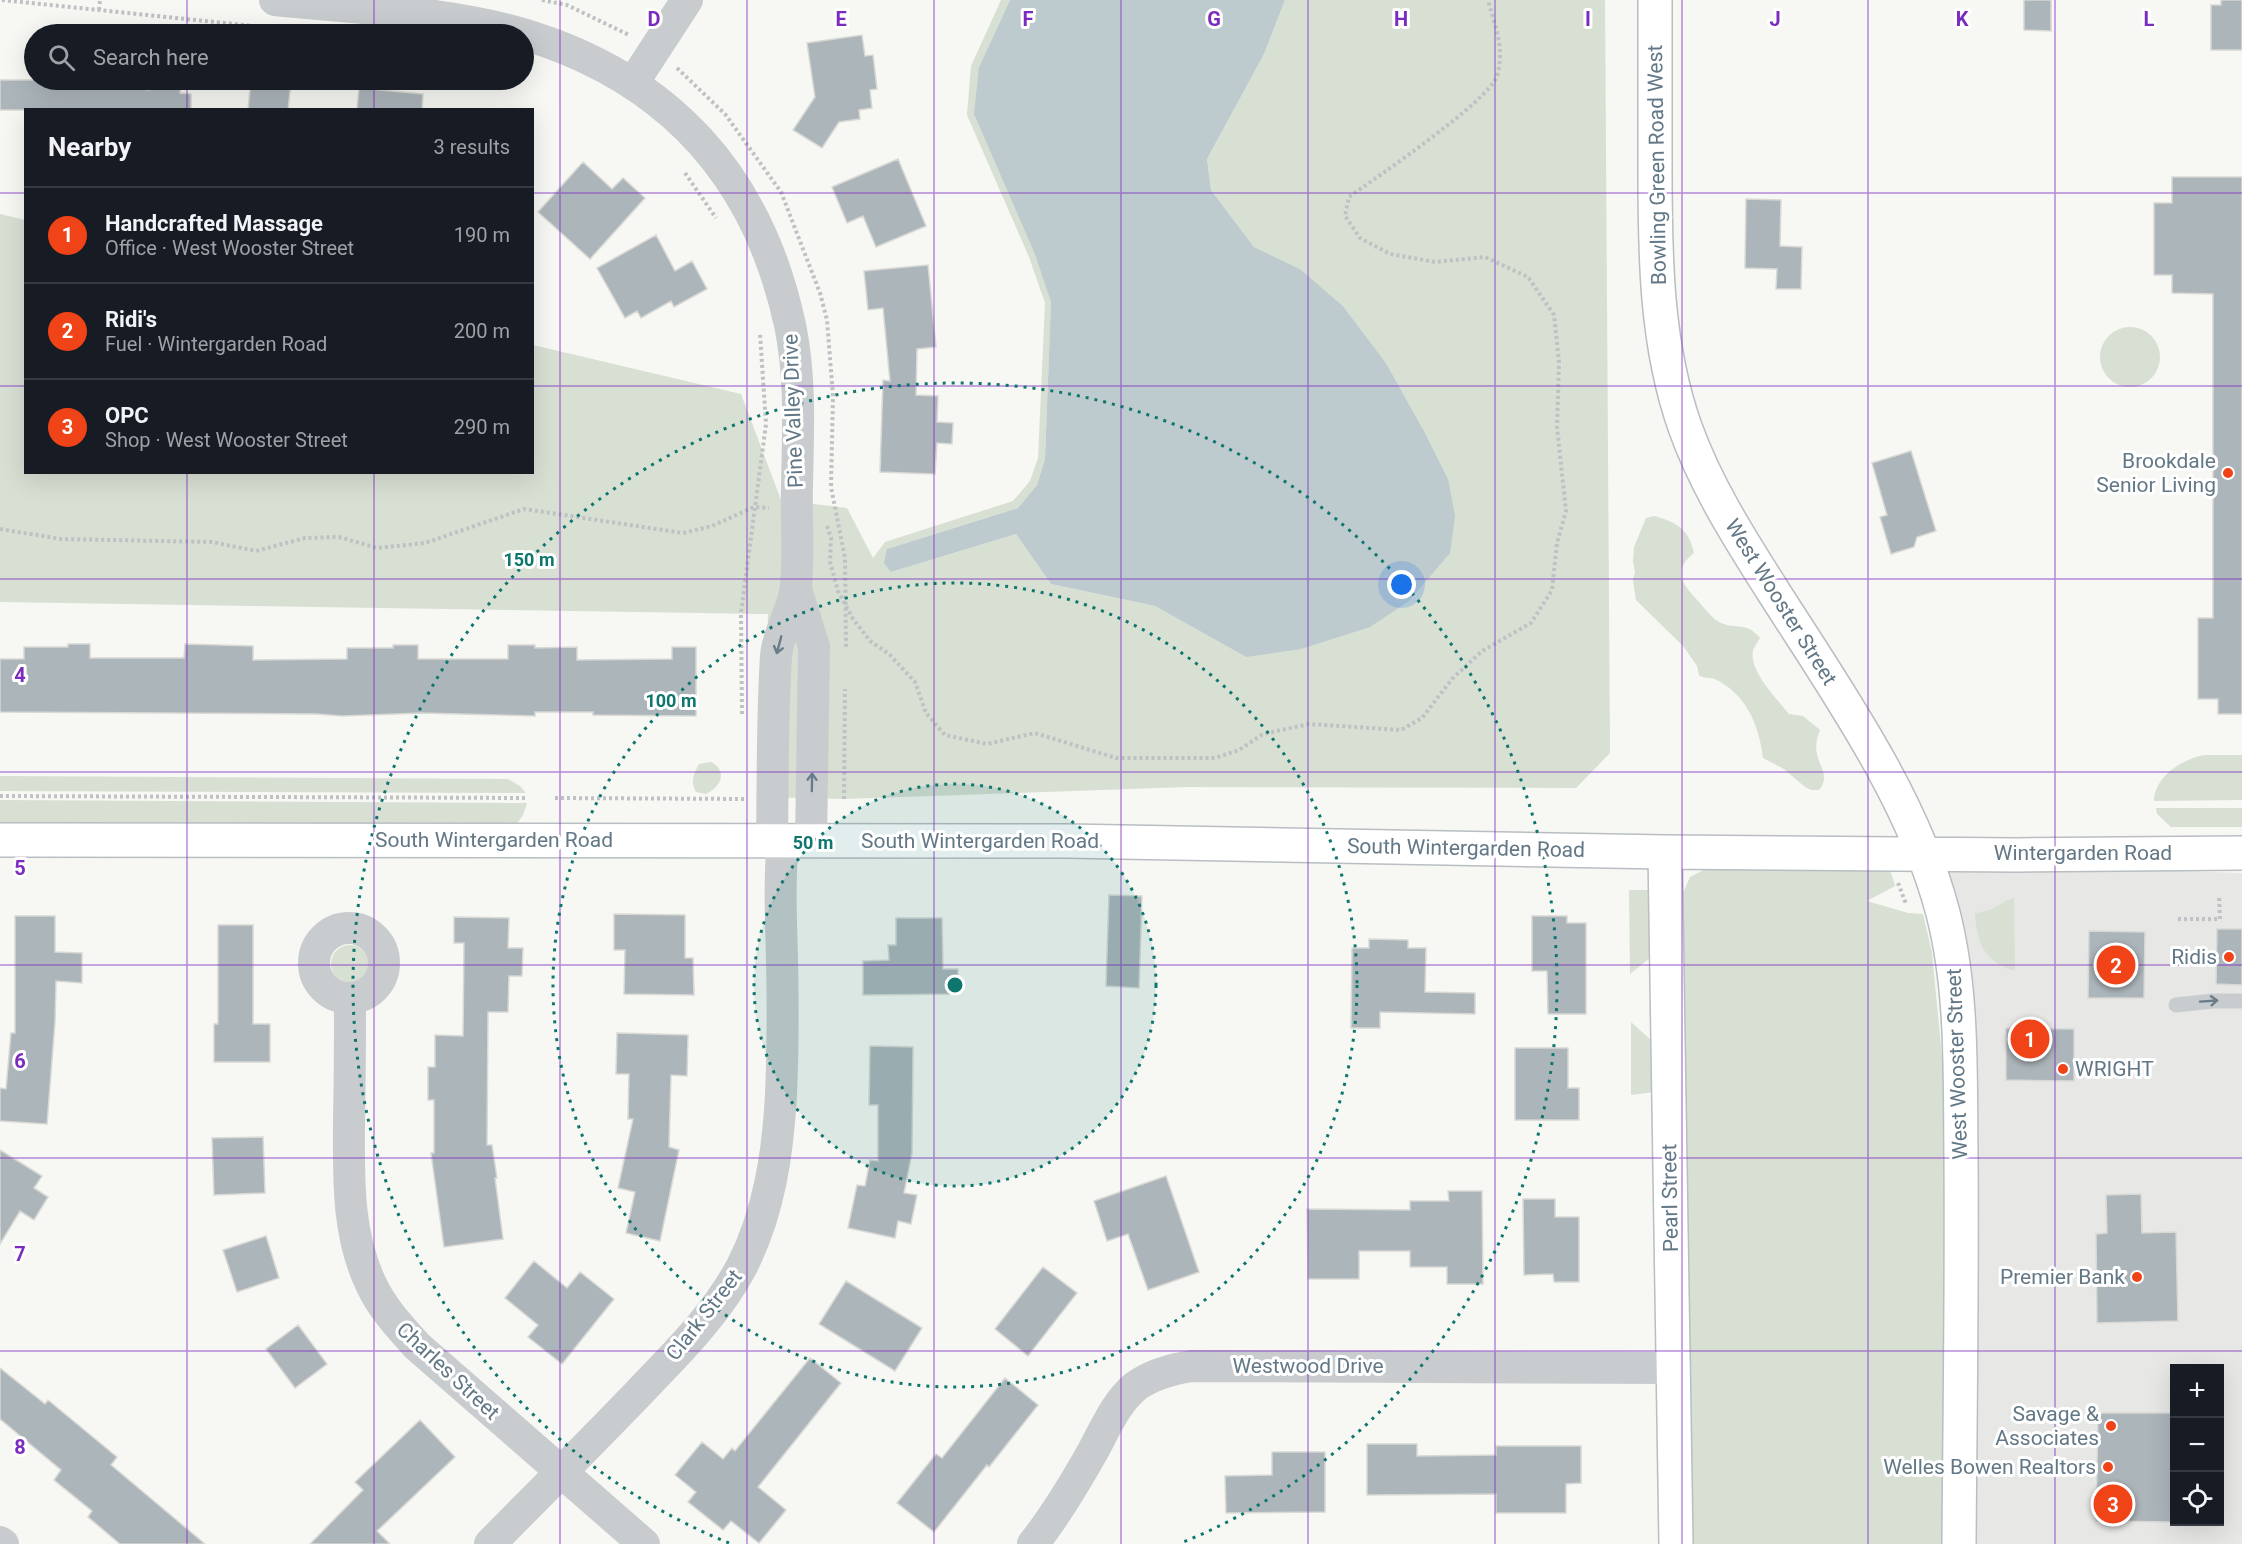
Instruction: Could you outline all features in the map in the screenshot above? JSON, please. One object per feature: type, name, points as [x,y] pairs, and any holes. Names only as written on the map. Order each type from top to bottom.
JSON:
[{"type":"street","points":[[633,83],[687,0]]},
{"type":"street","name":"Bowling Green Road West","points":[[1655,0],[1655,251],[1662,329]]},
{"type":"street","name":"Pine Valley Drive","points":[[273,14],[423,16],[476,24]]},
{"type":"street","name":"Pine Valley Drive","points":[[534,38],[579,54],[633,83],[664,106],[694,133],[719,163],[742,197],[776,269],[790,327],[795,367],[798,428],[796,589],[776,652],[789,841]]},
{"type":"street","name":"West Wooster Street","points":[[1662,329],[1671,380],[1685,427],[1709,482],[1737,535],[1846,705],[1895,793],[1923,853],[1942,910],[1953,957],[1959,1017],[1961,1178],[1959,1544]]},
{"type":"street","name":"South Wintergarden Road","points":[[0,840],[1067,841],[1665,852],[1923,853]]},
{"type":"street","name":"Clark Street","points":[[490,1544],[682,1347],[720,1300],[742,1267],[758,1230],[776,1153],[781,1093],[780,867],[789,841]]},
{"type":"street","name":"Pearl Street","points":[[1665,852],[1676,1544]]},
{"type":"street","name":"Wintergarden Road","points":[[1923,853],[2016,855],[2242,853]]},
{"type":"street","name":"Charles Street","points":[[350,999],[349,1183],[353,1224],[370,1283],[392,1319],[417,1346],[644,1544]]},
{"type":"street","name":"Westwood Drive","points":[[1033,1544],[1073,1486],[1121,1400],[1144,1381],[1172,1369],[1192,1366],[1674,1368]]},
{"type":"lane","points":[[2176,1005],[2213,1000],[2242,1001]]},
{"type":"path","points":[[2,0],[99,10],[273,14]]},
{"type":"path","points":[[99,10],[100,0]]},
{"type":"path","points":[[0,529],[61,539],[212,542],[256,551],[305,538],[339,537],[377,548],[425,543],[524,509],[683,533],[712,526],[754,507],[797,510],[823,514],[831,538],[830,562],[838,591],[853,619],[870,641],[889,654],[915,682],[926,713],[945,735],[987,744],[1035,733],[1116,758],[1215,758],[1239,750],[1263,734],[1309,724],[1401,730],[1422,718],[1452,679],[1482,651],[1531,623],[1552,590],[1557,543],[1566,511],[1557,427],[1559,362],[1554,315],[1528,277],[1485,257],[1435,262],[1390,254],[1360,238],[1345,216],[1349,197],[1474,104],[1496,77],[1501,45],[1488,0]]},
{"type":"path","points":[[678,164],[723,228]]},
{"type":"path","points":[[742,717],[741,613],[766,424],[759,333]]},
{"type":"path","points":[[0,796],[528,798]]},
{"type":"path","points":[[555,798],[750,799]]},
{"type":"path","points":[[1896,877],[1909,910]]},
{"type":"path","points":[[2178,919],[2220,919],[2219,895]]},
{"type":"shaded area","points":[[1001,0],[1010,0],[979,67],[1051,302],[1045,459],[1037,485],[1018,508],[887,549],[891,572],[1016,534],[1051,584],[1155,606],[1246,657],[1448,479],[1386,363],[1343,306],[1300,269],[1254,247],[1211,190],[1207,159],[1264,54],[1285,0],[1605,0],[1610,753],[1576,788],[1186,787],[844,799],[764,797],[768,614],[0,602],[0,214],[24,220],[24,474],[534,474],[534,345],[741,394],[781,500],[847,508],[873,558],[885,542],[1013,501],[1030,481],[1038,458],[1045,303],[1029,257],[967,115],[971,66]]},
{"type":"shaded area","points":[[1010,0],[1285,0],[1264,54],[1207,159],[1211,190],[1254,247],[1300,269],[1343,306],[1386,363],[1448,479],[1455,516],[1450,553],[1409,601],[1370,627],[1301,649],[1246,657],[1155,606],[1051,584],[1016,534],[891,572],[884,563],[887,549],[1018,508],[1037,485],[1045,459],[1051,302],[1035,254],[974,114],[979,67]]},
{"type":"shaded area","points":[[2130,327],[2147,332],[2155,340],[2160,357],[2155,374],[2147,382],[2130,387],[2113,382],[2105,374],[2100,357],[2105,340],[2113,332]]},
{"type":"shaded area","points":[[1654,516],[1676,524],[1689,538],[1694,553],[1687,560],[1681,572],[1688,590],[1719,622],[1725,625],[1745,627],[1760,638],[1754,649],[1753,659],[1759,676],[1789,714],[1803,716],[1820,730],[1816,751],[1824,780],[1819,790],[1805,787],[1784,769],[1763,758],[1755,723],[1744,703],[1717,680],[1699,675],[1697,666],[1684,647],[1636,600],[1633,580],[1634,547],[1646,518]]},
{"type":"shaded area","points":[[2205,755],[2242,755],[2242,800],[2154,801],[2159,784],[2171,770],[2187,760]]},
{"type":"shaded area","points":[[711,762],[720,770],[719,783],[706,794],[696,792],[693,781],[699,764]]},
{"type":"shaded area","points":[[0,776],[508,779],[520,786],[526,793],[0,791]]},
{"type":"shaded area","points":[[0,800],[527,803],[523,815],[514,828],[0,826]]},
{"type":"shaded area","points":[[2156,808],[2242,808],[2242,827],[2171,827],[2157,814]]},
{"type":"shaded area","points":[[1936,863],[2242,873],[2242,1544],[1976,1544],[1975,1036]]},
{"type":"shaded area","points":[[1715,864],[1884,867],[1891,873],[1895,886],[1867,901],[1908,913],[1923,914],[1932,953],[1946,1099],[1944,1544],[1690,1544],[1680,900],[1690,877]]},
{"type":"shaded area","points":[[1629,890],[1651,890],[1651,957],[1630,974]]},
{"type":"shaded area","points":[[2014,898],[2015,971],[1996,962],[1984,950],[1980,942],[1975,913],[1988,911]]},
{"type":"shaded area","points":[[350,945],[363,951],[369,964],[363,977],[350,983],[337,977],[331,964],[337,951]]},
{"type":"shaded area","points":[[1631,1022],[1652,1041],[1654,1092],[1631,1095]]},
{"type":"building","points":[[2024,0],[2051,0],[2051,31],[2024,30]]},
{"type":"building","points":[[2221,0],[2242,0],[2242,50],[2211,50],[2211,5],[2221,5]]},
{"type":"building","points":[[862,35],[865,56],[873,55],[877,89],[870,90],[872,108],[859,110],[860,119],[839,122],[822,148],[793,130],[815,97],[807,43]]},
{"type":"building","points":[[0,80],[24,80],[24,90],[180,90],[180,93],[191,94],[191,108],[0,110]]},
{"type":"building","points":[[250,90],[290,90],[288,108],[248,108]]},
{"type":"building","points":[[359,90],[423,94],[422,108],[357,108]]},
{"type":"building","points":[[898,159],[926,226],[876,247],[863,216],[847,223],[832,187]]},
{"type":"building","points":[[583,162],[612,189],[623,178],[645,198],[590,259],[538,212]]},
{"type":"building","points":[[2172,177],[2242,177],[2242,714],[2218,714],[2218,699],[2198,699],[2198,618],[2213,618],[2213,294],[2172,293],[2172,275],[2154,275],[2154,203],[2172,203]]},
{"type":"building","points":[[1746,199],[1781,200],[1780,246],[1802,247],[1801,289],[1776,289],[1777,269],[1745,268]]},
{"type":"building","points":[[656,235],[675,271],[692,261],[707,289],[674,307],[671,301],[641,318],[637,311],[625,318],[597,268]]},
{"type":"building","points":[[928,265],[936,347],[917,349],[916,395],[938,396],[937,422],[953,423],[952,444],[937,443],[935,474],[880,472],[883,380],[890,381],[883,308],[868,310],[864,271]]},
{"type":"building","points":[[1911,451],[1936,531],[1917,537],[1914,547],[1891,554],[1880,517],[1887,515],[1872,463]]},
{"type":"building","points":[[68,644],[90,644],[90,658],[184,658],[185,644],[253,646],[253,660],[347,659],[347,648],[393,648],[393,645],[418,645],[418,659],[508,659],[508,645],[535,645],[535,648],[577,647],[577,660],[672,659],[672,647],[696,647],[696,716],[593,715],[593,712],[535,712],[535,716],[422,713],[342,716],[0,712],[0,659],[24,659],[24,647],[68,647]]},
{"type":"building","points":[[1109,895],[1142,896],[1139,988],[1106,986]]},
{"type":"building","points":[[614,914],[685,915],[685,958],[693,958],[694,995],[624,994],[625,950],[614,950]]},
{"type":"building","points":[[15,916],[55,916],[55,952],[82,953],[82,983],[56,981],[47,1124],[0,1121],[0,1088],[6,1089],[11,1033],[15,1033]]},
{"type":"building","points":[[1532,916],[1567,916],[1567,923],[1586,923],[1586,1014],[1548,1014],[1547,971],[1532,971]]},
{"type":"building","points":[[454,917],[509,918],[508,948],[523,948],[522,976],[509,976],[508,1012],[488,1012],[487,1145],[492,1145],[503,1239],[444,1247],[431,1153],[434,1153],[434,1100],[428,1100],[428,1067],[435,1067],[435,1035],[463,1036],[464,943],[454,943]]},
{"type":"building","points":[[896,918],[942,918],[943,969],[958,969],[958,994],[863,995],[863,961],[889,960],[888,945],[896,945]]},
{"type":"building","points":[[218,925],[253,925],[253,1024],[270,1024],[270,1062],[214,1062],[214,1024],[218,1024]]},
{"type":"building","name":"Ridis","points":[[2217,929],[2242,929],[2242,985],[2216,984]]},
{"type":"building","points":[[2089,931],[2145,932],[2144,998],[2088,998]]},
{"type":"building","points":[[1369,939],[1408,940],[1408,948],[1426,948],[1425,992],[1475,993],[1475,1014],[1380,1012],[1380,1028],[1351,1028],[1352,948],[1369,948]]},
{"type":"building","points":[[2006,1028],[2074,1029],[2074,1081],[2006,1080]]},
{"type":"building","points":[[617,1033],[688,1035],[687,1076],[671,1075],[669,1147],[679,1150],[660,1241],[626,1233],[635,1192],[618,1188],[633,1119],[628,1119],[629,1074],[616,1074]]},
{"type":"building","points":[[870,1046],[913,1047],[912,1153],[904,1193],[917,1195],[911,1224],[898,1221],[895,1238],[848,1228],[857,1185],[865,1186],[870,1160],[878,1161],[878,1105],[869,1105]]},
{"type":"building","points":[[1515,1048],[1568,1048],[1568,1088],[1579,1088],[1579,1120],[1515,1120]]},
{"type":"building","points":[[263,1137],[265,1193],[214,1195],[212,1138]]},
{"type":"building","points":[[0,1150],[42,1176],[34,1188],[48,1197],[34,1220],[20,1211],[0,1244]]},
{"type":"building","points":[[1166,1176],[1199,1272],[1148,1290],[1128,1234],[1107,1241],[1094,1201]]},
{"type":"building","points":[[1448,1191],[1482,1191],[1483,1284],[1447,1284],[1447,1267],[1410,1267],[1410,1251],[1359,1251],[1359,1279],[1308,1279],[1307,1209],[1410,1210],[1410,1201],[1449,1201]]},
{"type":"building","name":"Premier Bank","points":[[2141,1194],[2142,1233],[2176,1232],[2178,1321],[2097,1323],[2096,1234],[2107,1233],[2106,1195]]},
{"type":"building","points":[[1523,1199],[1555,1199],[1555,1217],[1579,1217],[1579,1282],[1554,1282],[1553,1274],[1524,1275]]},
{"type":"building","points":[[266,1236],[279,1278],[237,1292],[223,1250]]},
{"type":"building","points":[[534,1261],[567,1288],[580,1272],[614,1299],[562,1364],[528,1337],[538,1325],[505,1298]]},
{"type":"building","points":[[1043,1267],[1077,1293],[1028,1356],[995,1329]]},
{"type":"building","points":[[846,1281],[922,1328],[895,1371],[819,1324]]},
{"type":"building","points":[[298,1325],[327,1364],[295,1388],[266,1349]]},
{"type":"building","points":[[810,1358],[841,1383],[758,1487],[786,1510],[759,1543],[731,1521],[723,1530],[688,1502],[696,1492],[675,1475],[702,1442],[723,1459],[732,1448],[735,1451]]},
{"type":"building","points":[[0,1368],[45,1404],[48,1400],[117,1457],[111,1465],[205,1544],[120,1544],[88,1517],[92,1511],[54,1480],[61,1470],[0,1419]]},
{"type":"building","points":[[1005,1378],[1038,1405],[934,1532],[897,1503],[936,1454],[942,1458]]},
{"type":"building","points":[[2098,1413],[2170,1413],[2170,1522],[2096,1521]]},
{"type":"building","points":[[420,1420],[455,1457],[377,1531],[390,1544],[310,1544],[363,1490],[355,1482]]},
{"type":"building","points":[[1367,1444],[1417,1444],[1417,1456],[1496,1455],[1496,1446],[1581,1446],[1581,1483],[1566,1484],[1566,1513],[1496,1513],[1496,1494],[1367,1495]]},
{"type":"building","points":[[1272,1452],[1325,1452],[1325,1512],[1226,1513],[1225,1476],[1272,1475]]},
{"type":"place","name":"Brookdale Senior Living","points":[[2228,473]]},
{"type":"place","name":"Ridis","points":[[2229,957]]},
{"type":"place","name":"Ridi's","points":[[2116,965]]},
{"type":"place","name":"Handcrafted Massage","points":[[2030,1039]]},
{"type":"place","name":"WRIGHT","points":[[2063,1069]]},
{"type":"place","name":"Premier Bank","points":[[2137,1277]]},
{"type":"place","name":"Savage & Associates","points":[[2111,1426]]},
{"type":"place","name":"Welles Bowen Realtors","points":[[2108,1467]]},
{"type":"place","name":"OPC","points":[[2113,1504]]}]
